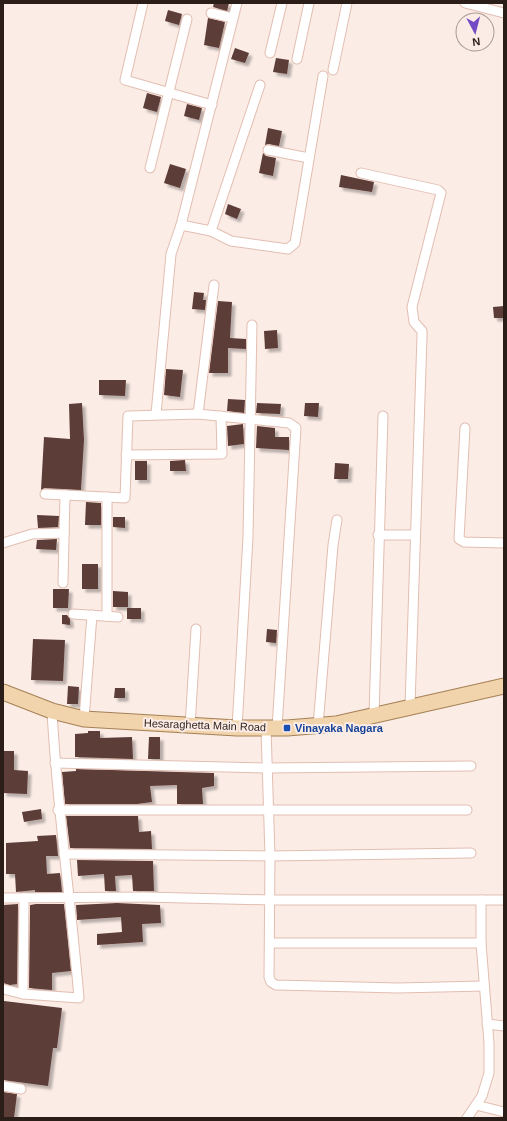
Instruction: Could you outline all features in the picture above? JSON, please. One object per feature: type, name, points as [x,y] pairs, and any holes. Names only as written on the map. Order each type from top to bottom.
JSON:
[{"type":"main road","name":"Hesaraghetta Main Road","points":[[3,692],[52,711],[84,719],[190,726],[272,728],[318,726],[504,686]]},
{"type":"street","points":[[143,3],[125,80],[212,105]]},
{"type":"street","points":[[156,414],[172,254],[181,225],[237,3]]},
{"type":"street","points":[[270,53],[282,3]]},
{"type":"street","points":[[297,59],[310,3]]},
{"type":"street","points":[[333,70],[347,3]]},
{"type":"street","points":[[465,3],[487,6],[504,13]]},
{"type":"street","points":[[211,13],[233,18]]},
{"type":"street","points":[[150,168],[187,19]]},
{"type":"street","points":[[181,225],[211,231],[231,241],[288,249],[295,243],[323,76]]},
{"type":"street","points":[[211,231],[260,85]]},
{"type":"street","points":[[268,150],[309,158]]},
{"type":"street","points":[[361,173],[438,190],[441,193],[412,307],[414,322],[422,332],[422,336],[410,706]]},
{"type":"street","points":[[198,414],[214,285]]},
{"type":"street","points":[[237,728],[248,537],[252,325]]},
{"type":"street","points":[[45,494],[125,498],[128,416],[198,414],[289,423],[296,428],[272,728],[267,768],[271,943],[269,977],[271,982],[276,985],[398,988],[484,986]]},
{"type":"street","points":[[126,455],[222,454],[220,416]]},
{"type":"street","points":[[374,715],[378,535],[383,416]]},
{"type":"street","points":[[465,428],[459,539],[464,542],[504,543]]},
{"type":"street","points":[[63,583],[65,495]]},
{"type":"street","points":[[107,497],[107,616]]},
{"type":"street","points":[[318,726],[336,520]]},
{"type":"street","points":[[3,543],[32,534],[64,533]]},
{"type":"street","points":[[378,535],[415,535]]},
{"type":"street","points":[[73,614],[118,617]]},
{"type":"street","points":[[84,719],[92,615]]},
{"type":"street","points":[[190,726],[196,629]]},
{"type":"street","points":[[3,989],[23,994],[79,998],[70,898],[58,810],[52,711]]},
{"type":"street","points":[[55,763],[267,768],[471,766]]},
{"type":"street","points":[[58,810],[466,810]]},
{"type":"street","points":[[64,854],[270,856],[471,853]]},
{"type":"street","points":[[3,898],[144,897],[270,900],[504,900]]},
{"type":"street","points":[[23,994],[24,898]]},
{"type":"street","points":[[468,1118],[482,1096],[489,1073],[481,943],[481,900]]},
{"type":"street","points":[[271,943],[481,943]]},
{"type":"street","points":[[487,1024],[504,1026]]},
{"type":"street","points":[[3,1086],[20,1089]]},
{"type":"street","points":[[476,1105],[504,1112]]},
{"type":"building","points":[[214,3],[229,3],[227,11],[213,7]]},
{"type":"building","points":[[168,10],[182,14],[179,25],[165,21]]},
{"type":"building","points":[[208,18],[225,22],[219,48],[204,45]]},
{"type":"building","points":[[235,48],[249,53],[245,63],[231,59]]},
{"type":"building","points":[[276,58],[289,60],[287,74],[273,72]]},
{"type":"building","points":[[147,93],[161,97],[157,112],[143,108]]},
{"type":"building","points":[[187,104],[202,108],[199,120],[184,116]]},
{"type":"building","points":[[268,128],[282,131],[279,146],[269,144],[265,145]]},
{"type":"building","points":[[263,153],[266,156],[276,158],[273,176],[259,173]]},
{"type":"building","points":[[170,164],[186,169],[180,188],[164,183]]},
{"type":"building","points":[[341,175],[374,182],[372,192],[339,187]]},
{"type":"building","points":[[228,204],[241,209],[237,219],[225,214]]},
{"type":"building","points":[[194,292],[204,293],[203,300],[206,300],[205,310],[192,309]]},
{"type":"building","points":[[218,301],[232,302],[230,338],[246,339],[246,349],[228,348],[228,373],[209,373]]},
{"type":"building","points":[[504,306],[504,318],[494,318],[493,307]]},
{"type":"building","points":[[277,330],[278,348],[265,349],[264,331]]},
{"type":"building","points":[[166,369],[183,370],[180,397],[164,395]]},
{"type":"building","points":[[99,380],[126,380],[125,396],[99,395]]},
{"type":"building","points":[[228,399],[245,400],[244,413],[227,411]]},
{"type":"building","points":[[82,403],[84,440],[81,490],[45,488],[41,490],[44,437],[70,439],[69,404]]},
{"type":"building","points":[[257,403],[281,404],[280,414],[256,413]]},
{"type":"building","points":[[305,403],[319,403],[318,417],[304,416]]},
{"type":"building","points":[[243,424],[244,444],[228,446],[227,426]]},
{"type":"building","points":[[257,426],[275,428],[275,437],[289,437],[289,450],[256,448]]},
{"type":"building","points":[[185,460],[186,471],[170,471],[170,461]]},
{"type":"building","points":[[135,461],[147,461],[147,480],[135,480]]},
{"type":"building","points":[[335,463],[349,464],[348,479],[334,479]]},
{"type":"building","points":[[86,502],[101,503],[101,525],[85,525]]},
{"type":"building","points":[[37,515],[59,516],[58,527],[38,528]]},
{"type":"building","points":[[113,517],[125,517],[125,528],[113,527]]},
{"type":"building","points":[[57,539],[56,550],[36,549],[37,540]]},
{"type":"building","points":[[82,564],[98,564],[98,589],[82,589]]},
{"type":"building","points":[[53,589],[69,589],[68,608],[53,608]]},
{"type":"building","points":[[113,591],[128,592],[128,607],[113,607]]},
{"type":"building","points":[[127,608],[141,608],[141,619],[127,619]]},
{"type":"building","points":[[62,615],[67,615],[70,619],[70,625],[62,624]]},
{"type":"building","points":[[267,629],[277,630],[276,643],[266,642]]},
{"type":"building","points":[[33,639],[65,640],[63,681],[31,680]]},
{"type":"building","points":[[68,686],[79,687],[78,704],[67,704]]},
{"type":"building","points":[[115,688],[125,688],[125,698],[114,698]]},
{"type":"building","points":[[88,731],[100,731],[100,738],[132,737],[133,759],[75,757],[75,734],[88,733]]},
{"type":"building","points":[[149,737],[160,737],[160,759],[148,759]]},
{"type":"building","points":[[3,751],[14,751],[14,770],[28,771],[27,794],[3,793]]},
{"type":"building","points":[[76,769],[214,773],[214,786],[202,788],[203,804],[177,804],[177,785],[150,786],[152,802],[137,804],[65,804],[62,772],[76,771]]},
{"type":"building","points":[[41,809],[42,819],[24,822],[22,812]]},
{"type":"building","points":[[66,816],[138,816],[139,832],[151,831],[152,849],[70,848]]},
{"type":"building","points":[[56,835],[58,856],[46,856],[47,874],[60,873],[62,892],[35,892],[35,890],[16,892],[15,874],[6,874],[6,843],[38,841],[37,836]]},
{"type":"building","points":[[77,860],[153,861],[154,891],[133,891],[132,875],[115,876],[116,891],[105,891],[104,874],[78,876]]},
{"type":"building","points":[[117,903],[160,905],[161,923],[142,924],[143,942],[97,945],[97,934],[122,932],[121,917],[77,920],[76,905]]},
{"type":"building","points":[[18,904],[17,984],[10,985],[3,983],[3,905]]},
{"type":"building","points":[[64,904],[71,971],[52,973],[52,990],[29,988],[30,905]]},
{"type":"building","points":[[4,1001],[62,1008],[57,1048],[53,1048],[48,1086],[3,1080]]},
{"type":"building","points":[[3,1092],[17,1094],[14,1118],[3,1118]]},
{"type":"place","name":"Vinayaka Nagara","points":[[287,728]]}]
